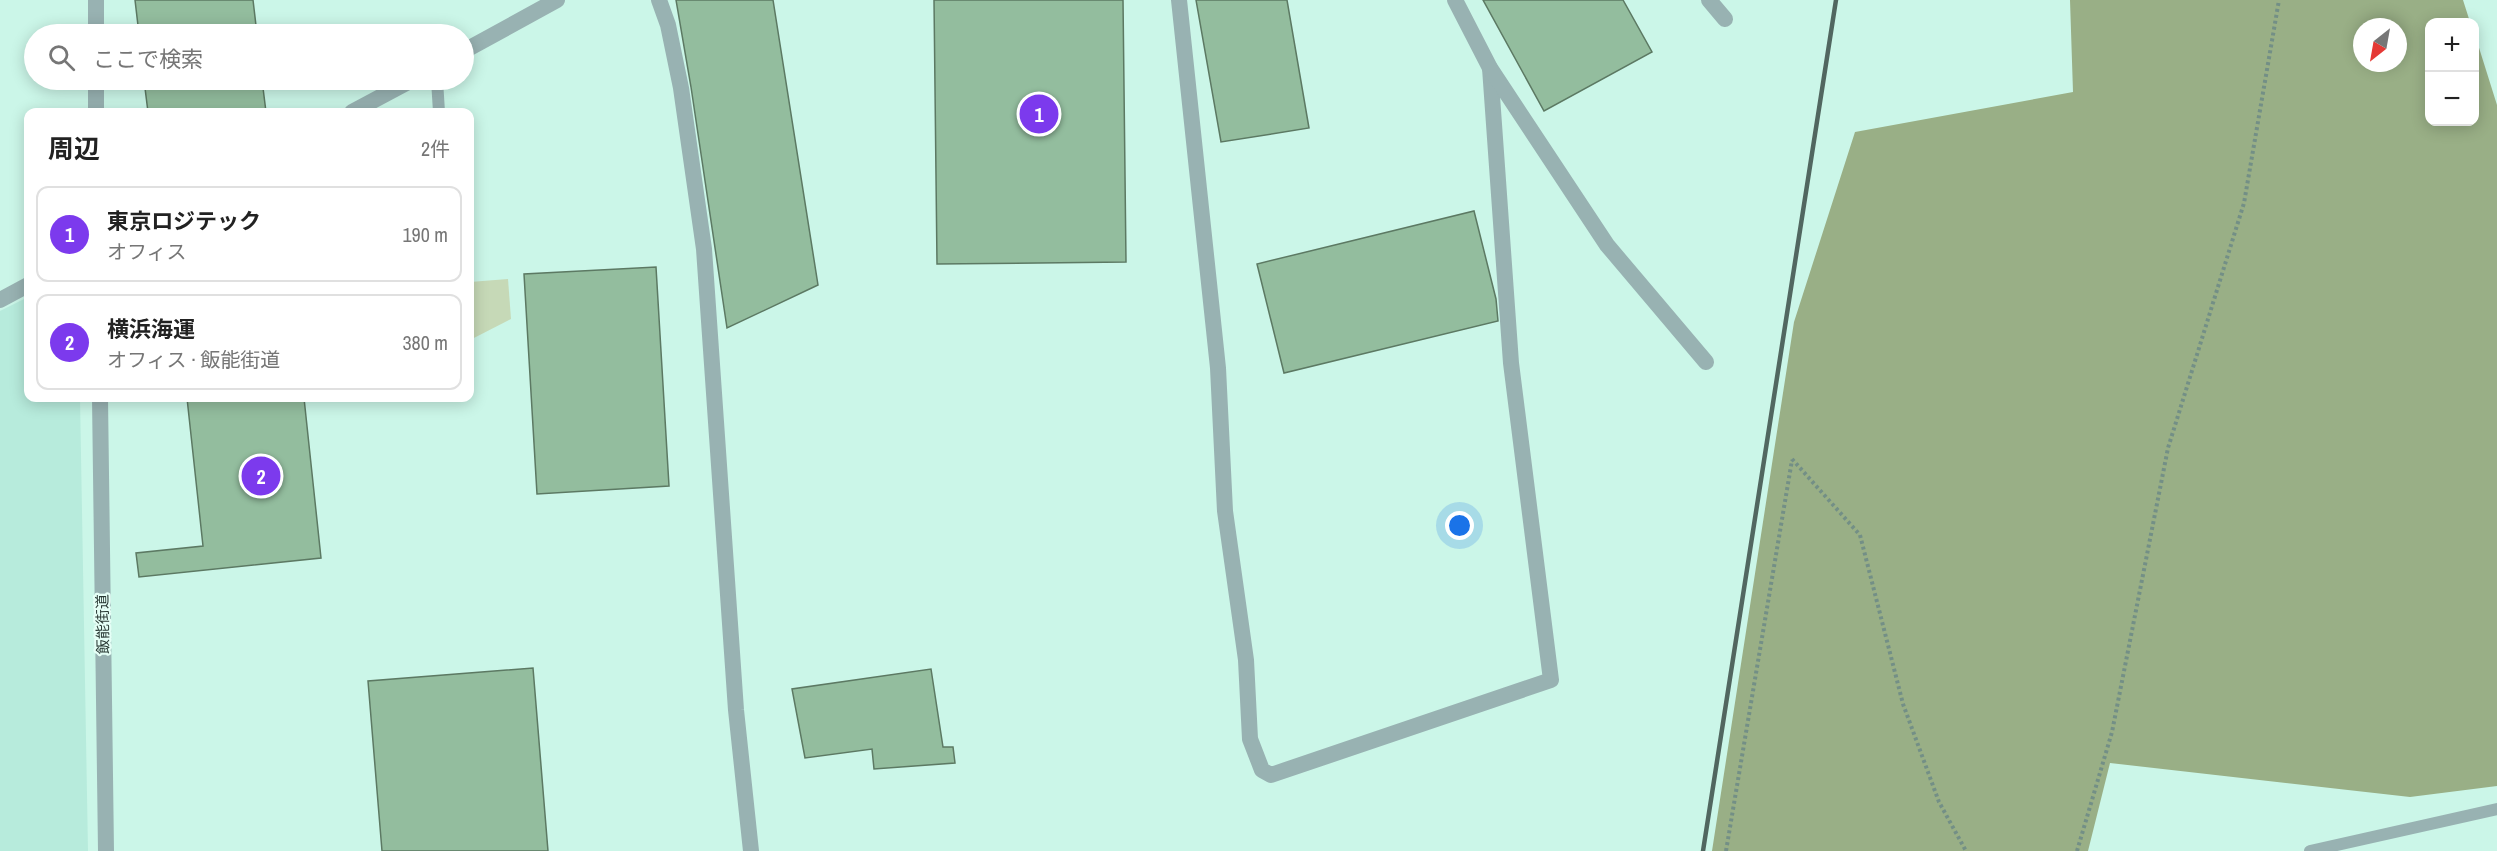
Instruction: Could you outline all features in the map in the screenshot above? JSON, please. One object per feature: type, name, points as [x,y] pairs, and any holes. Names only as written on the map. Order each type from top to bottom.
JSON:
[{"type":"street","points":[[96,0],[96,24]]},
{"type":"street","points":[[474,46],[557,0]]},
{"type":"street","points":[[659,0],[668,25],[681,88],[704,249],[736,710],[751,851]]},
{"type":"street","points":[[1179,0],[1218,368],[1225,512],[1246,660],[1250,739],[1262,770],[1271,775],[1551,680],[1511,363],[1490,68]]},
{"type":"street","points":[[1455,0],[1490,68],[1607,245],[1706,363]]},
{"type":"street","points":[[1709,0],[1725,19]]},
{"type":"street","points":[[96,90],[96,108]]},
{"type":"street","points":[[360,108],[393,90]]},
{"type":"street","points":[[0,300],[24,287]]},
{"type":"street","name":"飯能街道","points":[[100,402],[106,851]]},
{"type":"lane","points":[[438,90],[439,108]]},
{"type":"lane","points":[[2310,851],[2497,809]]},
{"type":"path","points":[[2077,851],[2112,732],[2168,448],[2244,203],[2279,0]]},
{"type":"path","points":[[1726,851],[1792,459],[1860,535],[1903,704],[1939,802],[1966,851]]},
{"type":"shaded area","points":[[24,299],[24,402],[80,402],[88,851],[0,851],[0,311]]},
{"type":"green space","points":[[2070,0],[2463,0],[2469,18],[2425,18],[2425,126],[2479,126],[2479,48],[2497,105],[2497,786],[2410,797],[2110,763],[2088,851],[1712,851],[1794,322],[1855,132],[2073,92]]},
{"type":"green space","points":[[508,279],[511,319],[474,338],[474,282]]},
{"type":"building","points":[[135,0],[253,0],[256,24],[138,24]]},
{"type":"building","points":[[676,0],[773,0],[818,285],[727,328],[691,87]]},
{"type":"building","points":[[934,0],[1123,0],[1126,262],[937,264]]},
{"type":"building","points":[[1196,0],[1287,0],[1309,128],[1221,142]]},
{"type":"building","points":[[1483,0],[1623,0],[1652,52],[1544,111]]},
{"type":"building","points":[[145,90],[263,90],[266,108],[148,108]]},
{"type":"building","points":[[1474,211],[1496,299],[1498,321],[1284,373],[1257,264]]},
{"type":"building","points":[[656,267],[669,486],[537,494],[524,274]]},
{"type":"building","points":[[187,402],[304,402],[321,558],[139,577],[136,553],[203,546]]},
{"type":"building","points":[[533,668],[548,851],[382,851],[368,681]]},
{"type":"building","points":[[931,669],[943,747],[953,747],[955,763],[874,769],[872,749],[805,758],[792,689]]},
{"type":"railway","points":[[1703,851],[1836,0]]},
{"type":"place","name":"東京ロジテック","points":[[1039,114]]},
{"type":"place","name":"横浜海運","points":[[261,476]]}]
